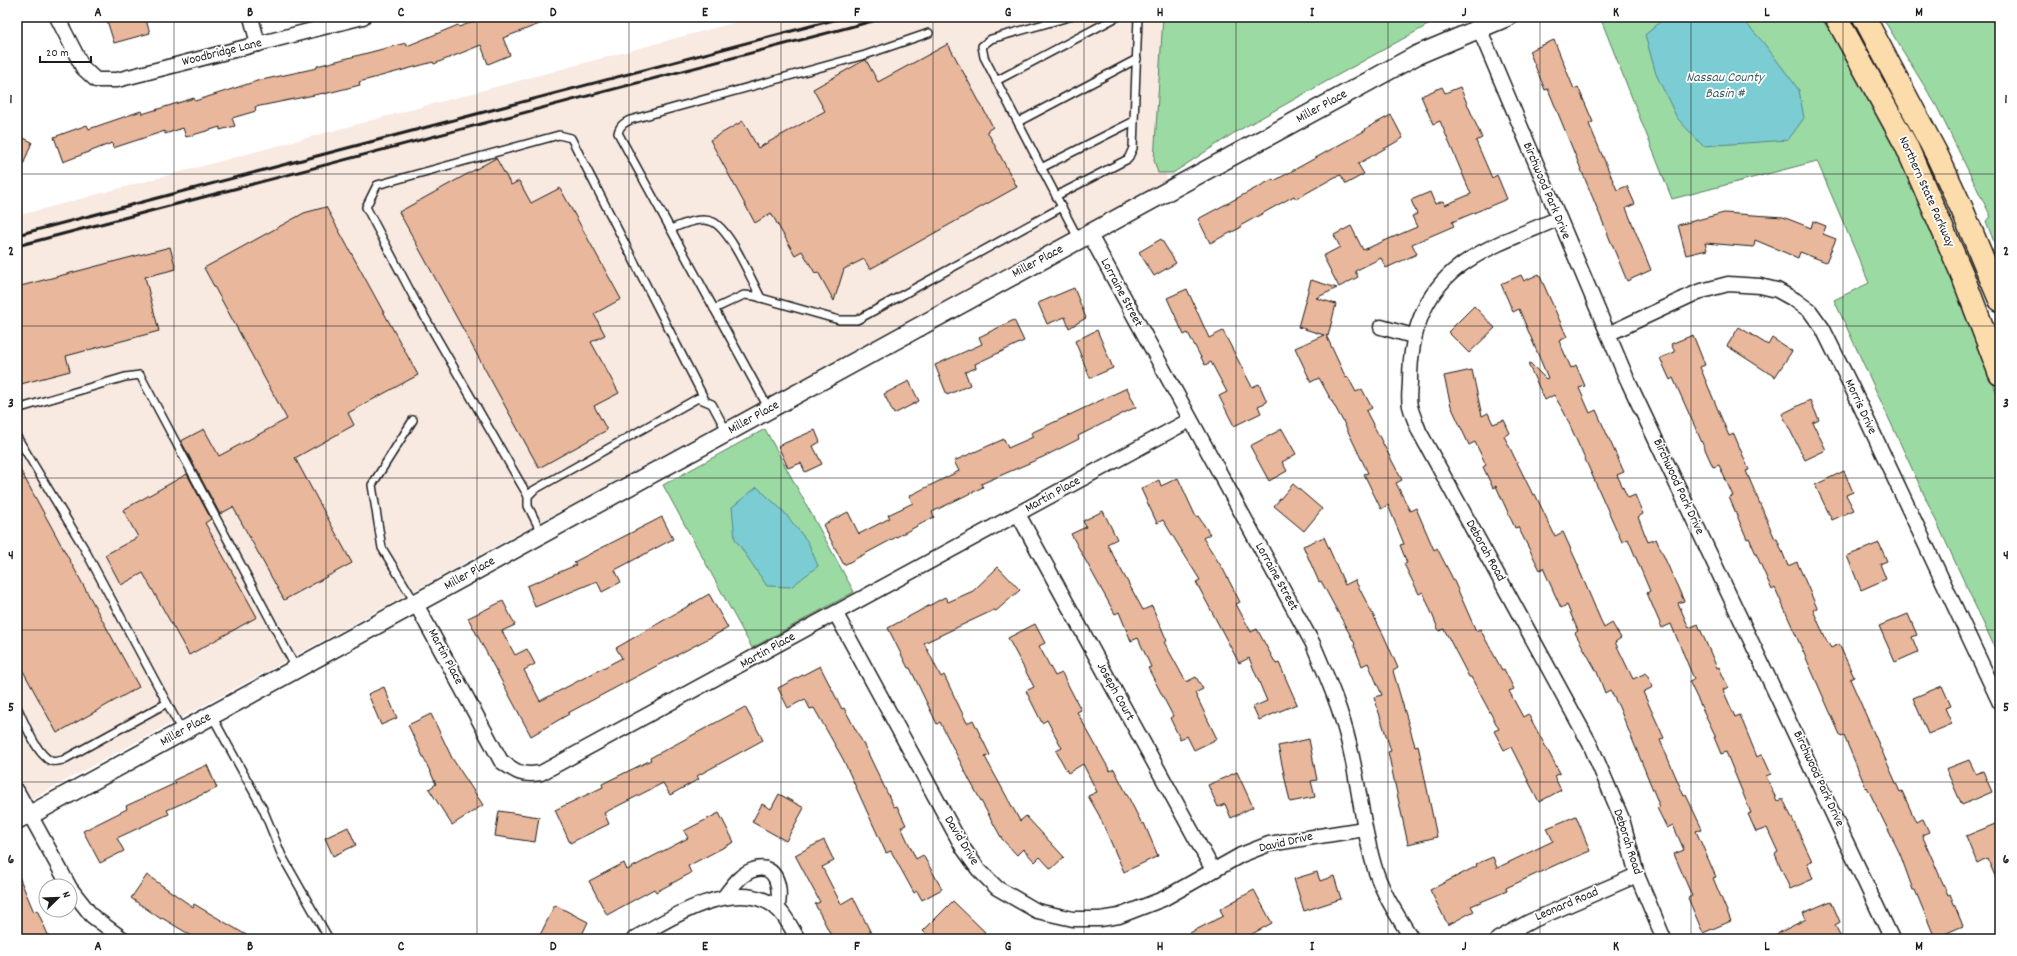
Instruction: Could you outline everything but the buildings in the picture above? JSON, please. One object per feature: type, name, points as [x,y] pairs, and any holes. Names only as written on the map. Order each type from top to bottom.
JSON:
[{"type":"highway","name":"Northern State Parkway","points":[[1836,17],[1906,145],[1962,274],[2000,374]]},
{"type":"highway","name":"Northern State Parkway","points":[[1864,17],[1936,153],[1962,209],[2000,300]]},
{"type":"street","name":"Woodbridge Lane","points":[[57,17],[83,68],[96,80],[117,80],[363,17]]},
{"type":"street","points":[[251,17],[258,44]]},
{"type":"street","name":"Miller Place","points":[[24,819],[769,409],[1417,55],[1507,17]]},
{"type":"street","name":"Birchwood Park Drive","points":[[1478,28],[1557,219],[1627,379],[1892,939]]},
{"type":"street","name":"Deborah Road","points":[[1557,219],[1479,253],[1453,272],[1432,295],[1413,336],[1410,370],[1410,405],[1419,431],[1590,744],[1622,819],[1637,875],[1664,939]]},
{"type":"street","name":"Lorraine Street","points":[[1085,237],[1190,420],[1313,644],[1334,693],[1350,744],[1364,828],[1376,873],[1412,939]]},
{"type":"street","name":"Morris Drive","points":[[1608,334],[1698,292],[1728,284],[1760,286],[1777,290],[1810,310],[1823,329],[1852,388],[2000,703]]},
{"type":"street","points":[[1381,327],[1413,336]]},
{"type":"street","name":"Martin Place","points":[[416,604],[501,761],[516,772],[528,775],[541,773],[836,614],[1190,420]]},
{"type":"street","name":"Joseph Court","points":[[1018,514],[1213,870]]},
{"type":"street","name":"David Drive","points":[[836,614],[963,848],[978,869],[997,888],[1037,911],[1073,919],[1100,919],[1119,916],[1163,899],[1241,855],[1269,844],[1364,828]]},
{"type":"street","points":[[17,791],[24,819],[64,878]]},
{"type":"street","points":[[724,897],[740,878],[753,870],[763,868],[772,872],[777,880],[780,893],[777,909]]},
{"type":"street","name":"Leonard Road","points":[[1498,939],[1529,922],[1637,875]]},
{"type":"street","points":[[634,939],[669,918],[724,897],[737,895],[761,899],[777,909],[798,939]]},
{"type":"street","points":[[78,898],[92,916],[123,939]]},
{"type":"lane","points":[[1069,17],[991,39],[982,46],[984,57],[1056,196],[1062,207],[1085,237]]},
{"type":"lane","points":[[996,81],[1117,17]]},
{"type":"lane","points":[[1056,196],[1128,159],[1133,148],[1138,17]]},
{"type":"lane","points":[[769,409],[618,133],[623,124],[677,107],[865,55],[929,33]]},
{"type":"lane","points":[[1018,122],[1137,59]]},
{"type":"lane","points":[[1041,168],[1134,121]]},
{"type":"lane","points":[[542,534],[528,506],[528,496],[415,300],[366,206],[377,185],[559,135],[571,138],[705,400]]},
{"type":"lane","points":[[714,309],[744,295],[761,298],[839,320],[857,320],[1062,207]]},
{"type":"lane","points":[[671,229],[685,223],[704,221],[713,222],[727,233],[761,298]]},
{"type":"lane","points":[[17,409],[125,377],[140,375],[297,669]]},
{"type":"lane","points":[[528,496],[534,490],[698,398],[712,404],[727,433]]},
{"type":"lane","points":[[413,420],[372,485],[382,548],[416,604]]},
{"type":"lane","points":[[17,437],[84,548],[183,732]]},
{"type":"lane","points":[[17,707],[39,749],[44,756],[53,762],[63,760],[167,703]]},
{"type":"lane","points":[[212,716],[263,809],[282,856],[329,939]]},
{"type":"shaded area","points":[[755,17],[1165,17],[1166,181],[30,800],[17,775],[17,216]]},
{"type":"green space","points":[[1163,17],[1447,17],[1426,26],[1234,133],[1173,173],[1158,173],[1154,160]]},
{"type":"green space","points":[[1600,17],[1820,17],[1839,44],[1907,163],[1975,331],[2000,403],[2000,659],[1834,300],[1869,283],[1817,161],[1672,199]]},
{"type":"green space","points":[[1882,17],[2000,17],[2000,258],[1986,221],[1991,217],[1936,105]]},
{"type":"green space","points":[[765,429],[854,592],[752,648],[663,485]]},
{"type":"water","name":"Nassau County Basin #","points":[[1666,17],[1733,17],[1743,20],[1763,42],[1799,90],[1804,118],[1788,140],[1703,146],[1677,118],[1656,74],[1645,35]]},
{"type":"water","points":[[757,487],[784,512],[808,542],[818,566],[791,587],[767,586],[735,539],[732,507]]},
{"type":"railway","points":[[17,235],[845,17]]},
{"type":"railway","points":[[17,246],[888,17]]}]
